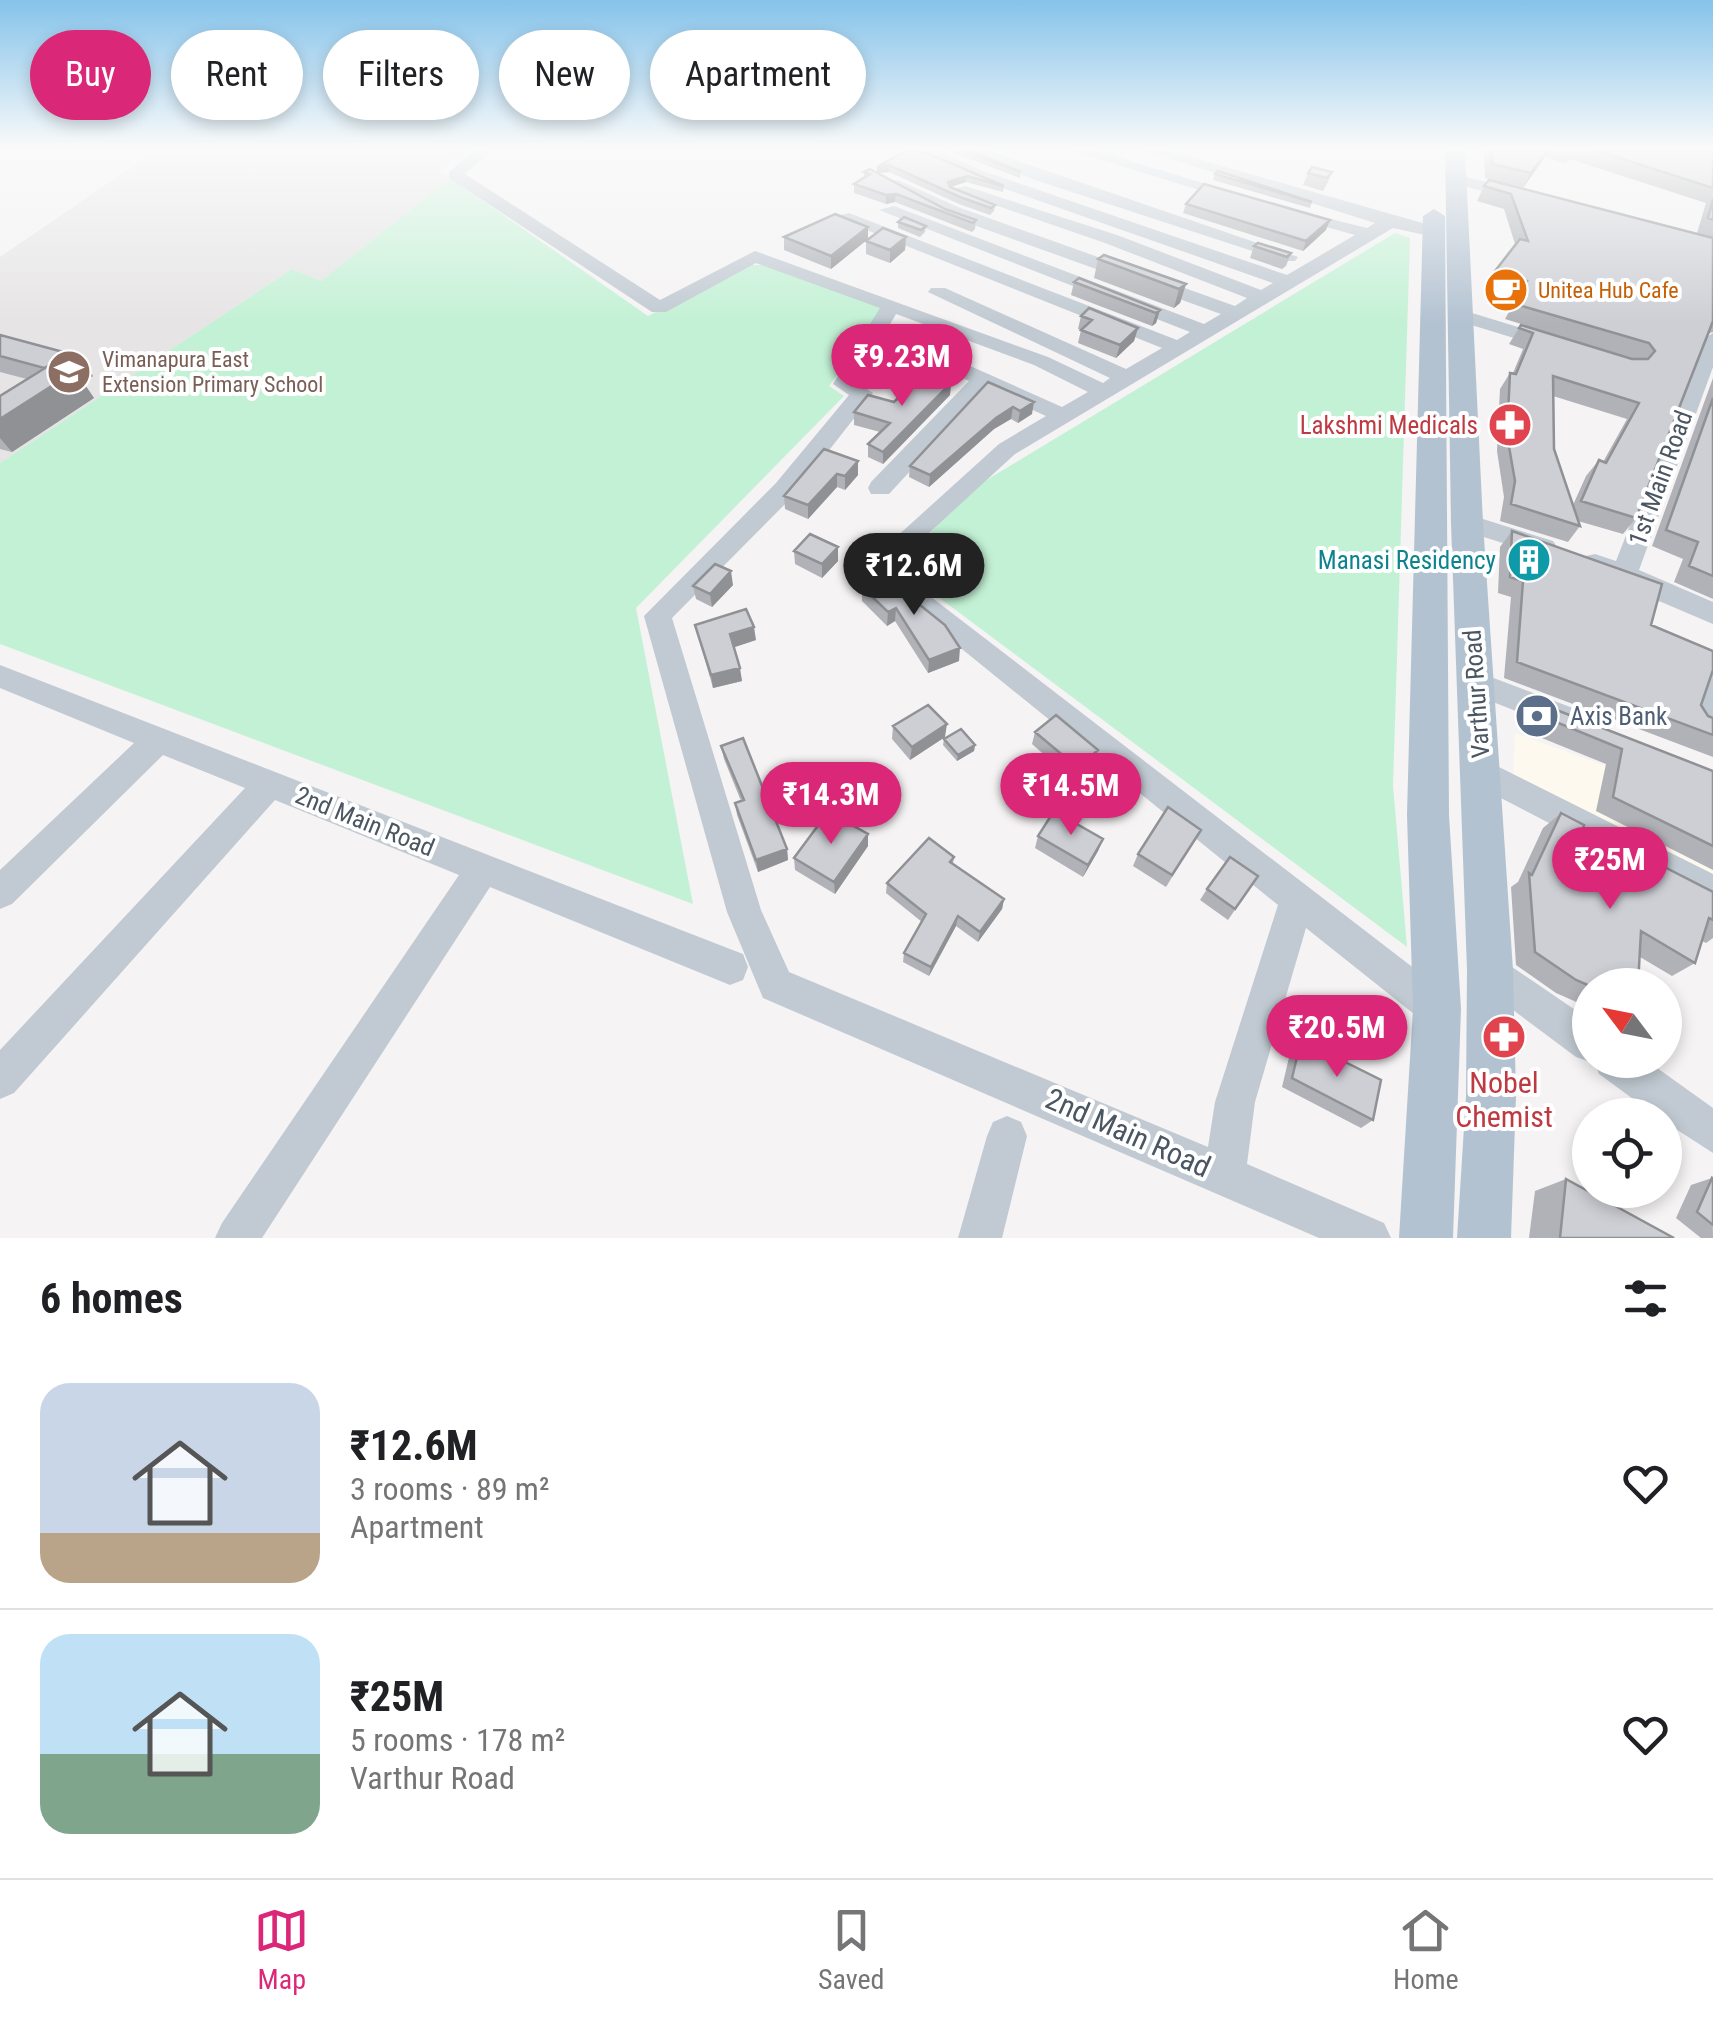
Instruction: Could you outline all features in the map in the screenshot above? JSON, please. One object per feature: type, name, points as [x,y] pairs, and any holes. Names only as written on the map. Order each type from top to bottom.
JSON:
[{"type":"main road","name":"Varthur Road","points":[[1434,208],[1448,410],[1467,523],[1481,772],[1491,1096],[1484,1238]]},
{"type":"main road","name":"Varthur Road","points":[[1426,1238],[1436,1009],[1428,815],[1448,410],[1459,315],[1457,208]]},
{"type":"street","points":[[505,208],[659,308],[756,256],[1116,385]]},
{"type":"street","points":[[945,208],[1236,313]]},
{"type":"street","points":[[1014,208],[1111,239],[1262,297]]},
{"type":"street","points":[[1074,208],[1288,282]]},
{"type":"street","points":[[1153,208],[1323,255]]},
{"type":"street","points":[[1198,208],[1300,241]]},
{"type":"street","points":[[1301,208],[1379,228],[1434,232]]},
{"type":"street","points":[[1320,208],[1379,228]]},
{"type":"street","points":[[888,210],[1204,331]]},
{"type":"street","points":[[843,217],[1177,348]]},
{"type":"street","points":[[1379,228],[1323,255],[1288,282],[1008,449],[876,565],[876,572],[1436,1009]]},
{"type":"street","points":[[938,292],[1116,385]]},
{"type":"street","name":"2nd Main Road","points":[[891,305],[844,384],[862,393],[785,489],[658,616],[744,912],[776,986],[1369,1238]]},
{"type":"street","points":[[1459,315],[1578,352]]},
{"type":"street","name":"1st Main Road","points":[[1467,523],[1624,574],[1713,339]]},
{"type":"street","points":[[943,361],[1064,416]]},
{"type":"street","points":[[880,488],[984,378]]},
{"type":"street","points":[[1624,574],[1713,614]]},
{"type":"street","name":"2nd Main Road","points":[[0,676],[730,967]]},
{"type":"street","points":[[1474,683],[1603,732]]},
{"type":"street","points":[[1702,719],[1713,684]]},
{"type":"street","points":[[0,893],[159,739]]},
{"type":"street","points":[[1481,772],[1713,892]]},
{"type":"street","points":[[0,1078],[270,783]]},
{"type":"street","points":[[237,1238],[483,868]]},
{"type":"street","points":[[1225,1176],[1236,1102],[1298,900]]},
{"type":"street","points":[[1490,970],[1572,1030]]},
{"type":"street","points":[[1637,1078],[1713,1134]]},
{"type":"street","points":[[980,1238],[1008,1136]]},
{"type":"shaded area","name":"Vimanapura East Extension Primary School","points":[[72,208],[413,208],[321,281],[292,269],[0,463],[0,257]]},
{"type":"shaded area","points":[[1515,733],[1612,768],[1713,812],[1713,874],[1513,778]]},
{"type":"green space","points":[[413,208],[493,208],[648,316],[746,265],[770,265],[887,307],[829,386],[844,396],[636,608],[693,904],[0,644],[0,463],[292,269],[321,281]]},
{"type":"green space","points":[[1395,233],[1410,238],[1393,786],[1407,947],[898,567],[970,490]]},
{"type":"building","points":[[933,208],[976,220],[973,223]]},
{"type":"building","points":[[1198,208],[1287,208],[1330,220],[1306,241]]},
{"type":"building","points":[[1516,208],[1596,208],[1713,238],[1713,321],[1636,518],[1581,501],[1599,460],[1606,463],[1639,403],[1553,376],[1554,449],[1580,526],[1511,504],[1515,481],[1507,435],[1510,373],[1516,374],[1533,333],[1519,328],[1521,325],[1632,359],[1648,359],[1655,351],[1649,343],[1515,304],[1527,281],[1495,271],[1520,239],[1528,241]]},
{"type":"building","points":[[835,214],[868,227],[831,256],[784,237]]},
{"type":"building","points":[[904,217],[926,226],[921,230],[898,222]]},
{"type":"building","points":[[883,228],[906,237],[890,250],[866,241]]},
{"type":"building","points":[[1258,243],[1291,253],[1287,257],[1254,246]]},
{"type":"building","points":[[1104,255],[1186,284],[1179,289],[1098,259]]},
{"type":"building","points":[[1079,278],[1160,310],[1156,313],[1074,282]]},
{"type":"building","points":[[1089,308],[1138,328],[1120,345],[1081,330],[1092,320],[1081,316]]},
{"type":"building","points":[[0,335],[78,356],[60,367],[44,368],[0,356]]},
{"type":"building","points":[[50,365],[75,371],[0,419],[0,396]]},
{"type":"building","points":[[923,373],[951,383],[883,452],[868,444],[890,423],[854,412],[868,395],[894,402]]},
{"type":"building","points":[[988,382],[1034,402],[1020,411],[1013,407],[996,418],[930,475],[910,466]]},
{"type":"building","points":[[1713,398],[1713,576],[1689,566],[1698,542],[1666,530]]},
{"type":"building","points":[[824,449],[858,461],[845,476],[837,474],[808,505],[784,496]]},
{"type":"building","points":[[1512,531],[1662,584],[1651,625],[1713,651],[1713,670],[1701,705],[1713,718],[1713,735],[1517,662],[1523,581],[1510,577]]},
{"type":"building","points":[[810,534],[838,547],[822,564],[794,551]]},
{"type":"building","points":[[715,564],[731,571],[710,594],[693,586]]},
{"type":"building","points":[[875,569],[945,625],[960,648],[929,660],[896,608],[888,612],[862,587],[877,579]]},
{"type":"building","points":[[746,609],[754,627],[730,634],[740,668],[711,675],[695,625]]},
{"type":"building","points":[[1536,702],[1713,771],[1713,846],[1613,797],[1622,749],[1534,713]]},
{"type":"building","points":[[928,705],[947,724],[912,747],[893,726]]},
{"type":"building","points":[[1056,715],[1098,750],[1078,768],[1035,732]]},
{"type":"building","points":[[961,729],[975,745],[958,755],[944,739]]},
{"type":"building","points":[[743,738],[787,849],[756,860],[735,803],[744,800],[721,746]]},
{"type":"building","points":[[1168,807],[1201,830],[1172,875],[1138,854]]},
{"type":"building","points":[[1054,811],[1103,839],[1088,865],[1038,836]]},
{"type":"building","points":[[828,812],[868,834],[834,882],[794,858]]},
{"type":"building","points":[[1561,813],[1584,825],[1575,850],[1631,882],[1639,854],[1713,892],[1713,920],[1709,918],[1695,963],[1641,931],[1639,968],[1572,968],[1572,977],[1535,952],[1529,873],[1532,875]]},
{"type":"building","points":[[929,838],[954,857],[950,862],[1004,899],[980,932],[958,916],[931,967],[904,953],[926,914],[887,883]]},
{"type":"building","points":[[1230,857],[1258,876],[1235,909],[1207,889]]},
{"type":"building","points":[[1301,1040],[1381,1080],[1373,1120],[1292,1078]]},
{"type":"building","points":[[1566,1179],[1572,1182],[1572,1208],[1619,1208],[1674,1238],[1560,1238]]},
{"type":"building","points":[[1713,1179],[1713,1225],[1697,1212]]},
{"type":"place","name":"Unitea Hub Cafe","points":[[1506,290]]},
{"type":"place","name":"Vimanapura East Extension Primary School","points":[[69,372]]},
{"type":"place","name":"Lakshmi Medicals","points":[[1510,425]]},
{"type":"place","name":"Manasi Residency","points":[[1529,560]]},
{"type":"place","name":"Axis Bank","points":[[1537,716]]},
{"type":"place","name":"Nobel Chemist","points":[[1504,1037]]}]
